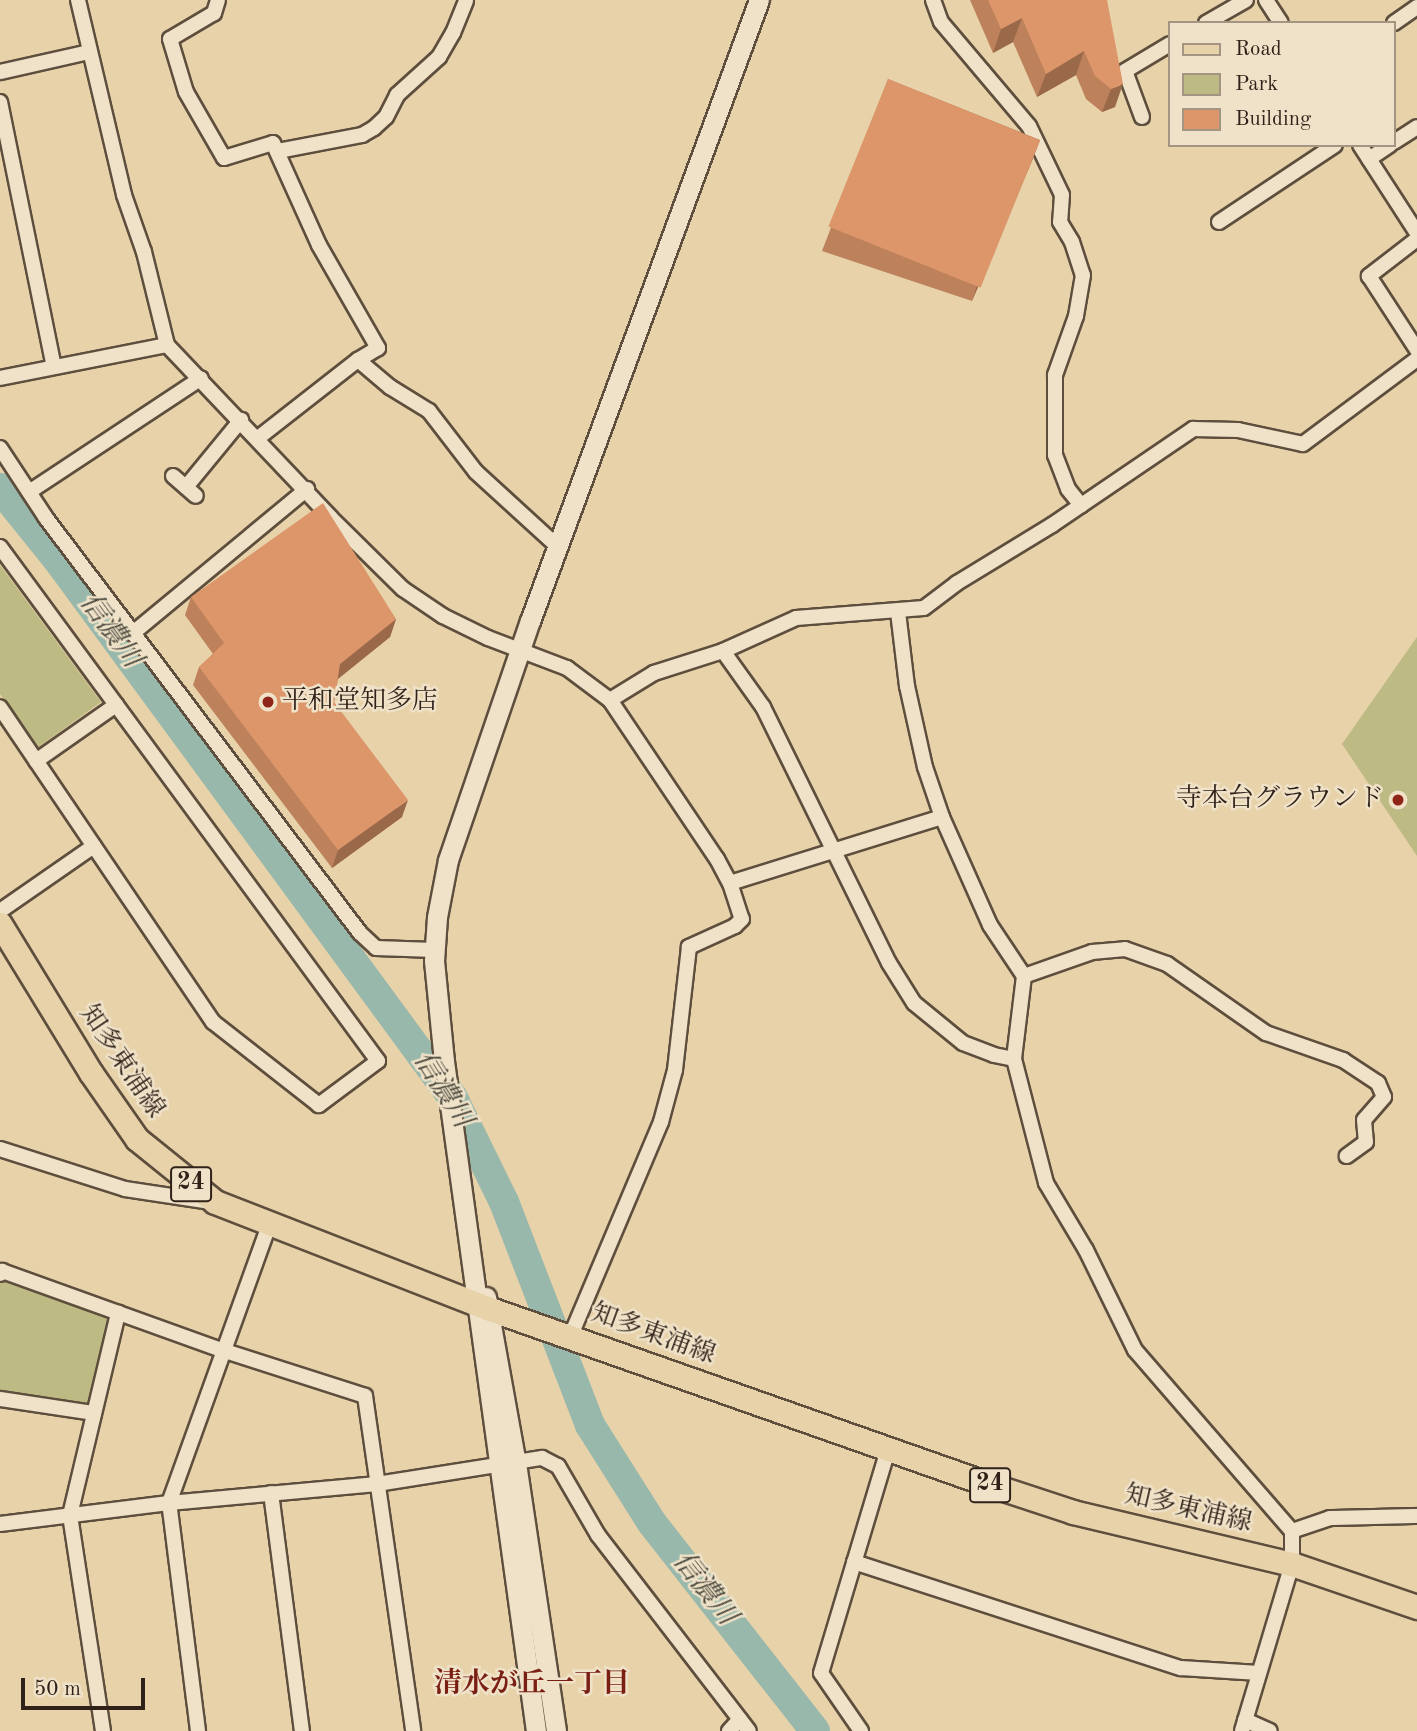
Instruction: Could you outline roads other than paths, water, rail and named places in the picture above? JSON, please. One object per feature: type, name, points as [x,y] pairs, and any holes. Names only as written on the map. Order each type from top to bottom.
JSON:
[{"type":"main road","name":"知多東浦線","points":[[0,924],[121,1118],[153,1154],[215,1202],[483,1306],[1073,1512],[1292,1564],[1417,1607]]},
{"type":"street","points":[[78,0],[124,195],[145,253],[167,345],[403,589],[443,616],[567,668],[610,700],[730,883],[742,919],[736,926],[689,947],[675,1070],[661,1122],[571,1335]]},
{"type":"street","points":[[218,0],[214,13],[170,39],[186,92],[224,158],[273,143],[319,245],[344,283],[378,348],[358,360],[258,438]]},
{"type":"street","points":[[278,151],[362,135],[374,128],[386,117],[397,95],[439,57],[453,33],[466,0]]},
{"type":"street","points":[[556,1731],[507,1465],[483,1306],[472,1264],[444,1061],[435,950],[448,860],[558,547],[759,0]]},
{"type":"street","points":[[933,0],[940,22],[1029,126],[1062,195],[1060,222],[1072,243],[1083,275],[1076,316],[1055,375],[1055,455],[1068,489],[1081,505]]},
{"type":"street","points":[[1209,21],[1246,0]]},
{"type":"street","points":[[1266,0],[1279,21]]},
{"type":"street","points":[[1396,22],[1417,7]]},
{"type":"street","points":[[1142,117],[1125,72],[1168,45]]},
{"type":"street","points":[[0,72],[89,52]]},
{"type":"street","points":[[0,102],[7,169],[54,367]]},
{"type":"street","points":[[1396,141],[1417,127]]},
{"type":"street","points":[[1219,222],[1332,147]]},
{"type":"street","points":[[1361,147],[1417,233]]},
{"type":"street","points":[[1369,159],[1387,147]]},
{"type":"street","points":[[1417,239],[1369,276],[1417,350]]},
{"type":"street","points":[[0,378],[167,345]]},
{"type":"street","points":[[610,700],[654,673],[723,651],[796,618],[924,608],[957,583],[1081,505],[1193,429],[1238,430],[1303,444],[1417,359]]},
{"type":"street","points":[[358,360],[390,387],[429,411],[476,472],[558,547]]},
{"type":"street","points":[[29,492],[201,378]]},
{"type":"street","points":[[173,477],[191,491],[241,420]]},
{"type":"street","points":[[0,448],[133,634],[370,944],[376,948],[435,950]]},
{"type":"street","points":[[133,634],[306,489]]},
{"type":"street","points":[[0,547],[378,1061],[319,1105],[213,1021],[0,707]]},
{"type":"street","points":[[898,612],[907,686],[925,767],[942,817],[990,925],[1024,976],[1014,1059],[1046,1183],[1086,1250],[1135,1350],[1292,1531],[1292,1564],[1244,1726],[1270,1731]]},
{"type":"street","points":[[723,651],[763,707],[889,963],[914,1003],[963,1043],[994,1055],[1014,1059]]},
{"type":"street","points":[[36,761],[116,705]]},
{"type":"street","points":[[730,883],[942,817]]},
{"type":"street","points":[[0,911],[94,846]]},
{"type":"street","points":[[1024,976],[1092,951],[1125,949],[1167,964],[1266,1033],[1343,1060],[1378,1083],[1384,1097],[1364,1120],[1366,1142],[1347,1156]]},
{"type":"street","points":[[0,1149],[125,1189],[215,1202]]},
{"type":"street","points":[[198,1731],[169,1503],[269,1225]]},
{"type":"street","points":[[0,1274],[2,1271],[222,1350],[365,1395],[413,1731]]},
{"type":"street","points":[[103,1731],[70,1515],[118,1313]]},
{"type":"street","points":[[0,1399],[94,1413]]},
{"type":"street","points":[[861,1731],[821,1672],[888,1449]]},
{"type":"street","points":[[0,1524],[169,1503],[377,1483],[542,1458],[558,1466],[598,1535],[745,1725],[729,1731]]},
{"type":"street","points":[[507,1465],[536,1731]]},
{"type":"street","points":[[271,1493],[303,1731]]},
{"type":"street","points":[[1292,1531],[1329,1518],[1417,1516]]},
{"type":"street","points":[[854,1562],[1181,1668],[1259,1673]]},
{"type":"waterway","name":"信濃川","points":[[0,488],[61,564],[453,1098],[504,1202],[590,1425],[652,1523],[815,1731]]},
{"type":"place","name":"平和堂知多店","points":[[268,702]]},
{"type":"place","name":"寺本台グラウンド","points":[[1398,800]]},
{"type":"district","name":"清水が丘一丁目","points":[[532,1685]]}]
